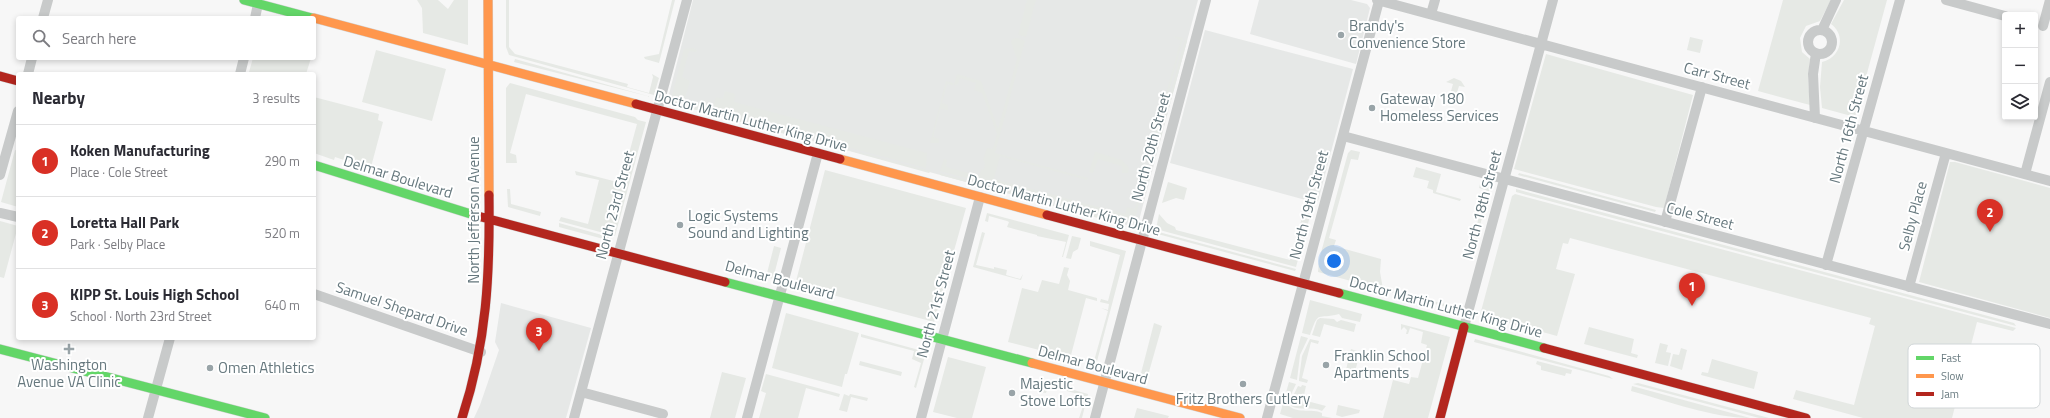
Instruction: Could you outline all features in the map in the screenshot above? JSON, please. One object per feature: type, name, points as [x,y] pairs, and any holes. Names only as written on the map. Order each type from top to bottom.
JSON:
[{"type":"main road","name":"Doctor Martin Luther King Drive","points":[[244,0],[305,16]]},
{"type":"main road","name":"North Jefferson Avenue","points":[[462,418],[476,374],[481,352],[487,301],[489,219],[488,0]]},
{"type":"main road","name":"Doctor Martin Luther King Drive","points":[[316,19],[1806,418]]},
{"type":"main road","points":[[0,76],[16,80]]},
{"type":"main road","name":"Delmar Boulevard","points":[[316,166],[489,219],[943,338],[1104,383],[1240,418]]},
{"type":"main road","name":"North 18th Street","points":[[1440,418],[1464,326]]},
{"type":"main road","points":[[0,349],[156,391],[265,418]]},
{"type":"street","points":[[44,16],[48,0]]},
{"type":"street","name":"North 23rd Street","points":[[574,418],[687,0]]},
{"type":"street","name":"North 20th Street","points":[[1095,418],[1206,0]]},
{"type":"street","name":"Carr Street","points":[[1378,0],[2050,181]]},
{"type":"street","name":"North 19th Street","points":[[1267,418],[1378,0]]},
{"type":"street","points":[[1431,14],[1435,0]]},
{"type":"street","name":"North 18th Street","points":[[1464,326],[1553,0]]},
{"type":"street","points":[[1822,30],[1836,0]]},
{"type":"street","name":"North 16th Street","points":[[1826,265],[1900,0]]},
{"type":"street","points":[[1946,0],[2002,15]]},
{"type":"street","points":[[2043,26],[2050,0]]},
{"type":"street","points":[[255,16],[258,4]]},
{"type":"street","points":[[1822,30],[1831,37],[1832,45],[1827,51],[1816,53],[1809,48],[1807,40],[1814,31],[1822,30]]},
{"type":"street","points":[[1816,53],[1813,74],[1816,118]]},
{"type":"street","points":[[28,72],[32,60]]},
{"type":"street","points":[[240,72],[244,60]]},
{"type":"street","points":[[2025,174],[2050,82]]},
{"type":"street","points":[[1666,222],[1702,87]]},
{"type":"street","points":[[0,175],[16,118]]},
{"type":"street","name":"Cole Street","points":[[1343,136],[2050,324]]},
{"type":"street","points":[[747,418],[818,153]]},
{"type":"street","name":"Selby Place","points":[[1909,287],[1946,153]]},
{"type":"street","name":"North 21st Street","points":[[921,418],[980,197]]},
{"type":"street","points":[[0,213],[16,217]]},
{"type":"street","name":"Samuel Shepard Drive","points":[[316,295],[481,352]]},
{"type":"street","points":[[148,418],[169,340]]},
{"type":"street","points":[[581,392],[662,414]]},
{"type":"shaded area","points":[[417,0],[438,0],[448,9],[454,0],[468,0],[468,45],[423,33],[422,8]]},
{"type":"shaded area","points":[[506,0],[509,0],[509,47],[515,54],[628,84],[627,87],[649,93],[653,77],[652,74],[659,78],[654,95],[509,55],[506,47]]},
{"type":"shaded area","points":[[672,0],[675,0],[659,63],[645,59],[644,57],[659,54]]},
{"type":"shaded area","points":[[693,0],[1198,0],[1138,224],[1135,227],[667,102]]},
{"type":"shaded area","points":[[1027,0],[1036,0],[1026,37],[1018,35]]},
{"type":"shaded area","points":[[1259,0],[1351,0],[1367,4],[1370,8],[1356,64],[1250,34]]},
{"type":"shaded area","points":[[1783,0],[1831,0],[1820,21],[1806,26],[1800,38],[1802,52],[1810,59],[1808,79],[1810,105],[1758,91]]},
{"type":"shaded area","points":[[1844,0],[1887,0],[1855,117],[1822,108],[1820,87],[1822,62],[1833,56],[1839,46],[1839,34],[1831,24]]},
{"type":"shaded area","points":[[1205,30],[1353,69],[1318,201],[1313,202],[1170,163]]},
{"type":"shaded area","points":[[1174,36],[1183,38],[1154,148],[1147,146],[1146,143],[1152,143],[1181,40],[1175,38]]},
{"type":"shaded area","points":[[1690,37],[1703,40],[1700,53],[1687,50]]},
{"type":"shaded area","points":[[1017,38],[1025,41],[995,153],[1088,178],[1087,180],[1000,156],[994,179],[1125,214],[1127,207],[1135,209],[1144,176],[1138,174],[1137,171],[1147,172],[1134,223],[940,171],[944,159],[947,160],[946,167],[979,176],[981,170],[984,169],[985,162],[983,160],[987,148],[993,149],[997,134],[982,93],[974,90],[976,83],[960,78],[958,84],[954,85],[957,74],[981,81],[998,129],[1017,59],[1011,42],[1012,39]]},
{"type":"shaded area","points":[[1185,39],[1187,41],[1158,148],[1156,149]]},
{"type":"shaded area","points":[[693,48],[697,50],[696,52],[689,51],[682,77],[690,81],[684,101],[712,109],[716,97],[723,99],[725,91],[735,94],[734,102],[927,153],[926,168],[671,100],[684,49]]},
{"type":"shaded area","points":[[376,50],[446,69],[432,121],[362,102]]},
{"type":"shaded area","points":[[1546,54],[1693,95],[1664,208],[1514,169]]},
{"type":"shaded area","points":[[515,59],[651,97],[514,62]]},
{"type":"shaded area","points":[[252,60],[310,60],[307,72],[249,72]]},
{"type":"shaded area","points":[[1454,78],[1461,81],[1465,87],[1459,86],[1455,99],[1461,102],[1454,105],[1446,102],[1442,96],[1449,98],[1453,84],[1446,82]]},
{"type":"shaded area","points":[[946,81],[953,83],[953,85],[947,84],[942,103],[948,105],[948,110],[940,109],[933,137],[939,139],[939,143],[930,143]]},
{"type":"shaded area","points":[[510,83],[635,117],[638,120],[646,122],[615,236],[559,221],[561,217],[588,224],[599,180],[576,175],[575,171],[621,183],[637,124],[526,94],[510,153],[516,155],[517,163],[506,163],[506,88]]},
{"type":"shaded area","points":[[316,98],[379,114],[378,120],[383,122],[371,167],[365,167],[335,157],[334,160],[316,154]]},
{"type":"shaded area","points":[[671,101],[796,135],[796,137],[671,103]]},
{"type":"shaded area","points":[[813,140],[931,171],[929,173]]},
{"type":"shaded area","points":[[15,150],[16,206],[1,202]]},
{"type":"shaded area","points":[[1351,150],[1360,152],[1358,160],[1351,159],[1329,238],[1336,240],[1334,246],[1381,259],[1380,272],[1383,289],[1458,307],[1457,310],[1318,272],[1319,260],[1348,153]]},
{"type":"shaded area","points":[[1095,152],[1122,160],[1129,168],[1128,173],[1122,173],[1122,166],[1098,159],[1093,173],[1089,172]]},
{"type":"shaded area","points":[[1950,162],[1955,162],[2050,188],[2050,318],[1919,282]]},
{"type":"shaded area","points":[[1416,167],[1441,174],[1436,192],[1461,199],[1460,201],[1433,193],[1433,190],[1427,188],[1429,181],[1413,177]]},
{"type":"shaded area","points":[[825,170],[966,208],[934,322],[795,285]]},
{"type":"shaded area","points":[[940,173],[1099,216],[1098,218],[940,175]]},
{"type":"shaded area","points":[[1519,173],[1656,210],[1655,212],[1518,175]]},
{"type":"shaded area","points":[[1168,182],[1187,188],[1184,200],[1176,198],[1162,203]]},
{"type":"shaded area","points":[[1480,184],[1490,187],[1475,245],[1467,242],[1472,243],[1486,190],[1479,188]]},
{"type":"shaded area","points":[[507,189],[510,189],[511,204],[541,212],[540,216],[508,207]]},
{"type":"shaded area","points":[[1516,189],[2014,323],[2016,326],[1516,192]]},
{"type":"shaded area","points":[[1515,194],[2016,328],[2013,331],[1977,322],[1971,344],[1908,344],[1908,408],[1955,408],[1952,418],[1863,418],[1793,399],[1796,390],[1854,405],[1875,326],[1869,324],[1871,318],[1570,238],[1568,244],[1563,243],[1556,269],[1575,274],[1557,336],[1480,315],[1512,196]]},
{"type":"shaded area","points":[[1305,207],[1312,209],[1296,267],[1156,229],[1159,214],[1167,223],[1175,227],[1176,230],[1290,260]]},
{"type":"shaded area","points":[[987,213],[1069,235],[1063,257],[1066,242],[1037,236],[1007,227],[1009,222],[989,216],[988,222],[985,221]]},
{"type":"shaded area","points":[[0,221],[16,225],[16,233],[4,278],[0,277]]},
{"type":"shaded area","points":[[559,223],[609,237],[611,241],[559,227]]},
{"type":"shaded area","points":[[1155,231],[1296,269],[1295,271],[1154,233]]},
{"type":"shaded area","points":[[982,232],[985,233],[976,265],[1007,270],[1006,275],[1020,279],[1023,274],[1021,280],[973,267]]},
{"type":"shaded area","points":[[1072,236],[1081,238],[1078,249],[1073,252],[1071,259],[1066,258]]},
{"type":"shaded area","points":[[1090,241],[1126,251],[1096,365],[1086,362],[1088,359],[1094,361],[1108,311],[1101,308],[1108,310],[1109,304],[1100,302],[1101,299],[1108,301],[1120,255],[1090,246]]},
{"type":"shaded area","points":[[774,246],[781,248],[773,279],[766,277]]},
{"type":"shaded area","points":[[1064,267],[1069,268],[1067,275],[1070,281],[1068,290],[1097,298],[1097,301],[1086,298],[1071,355],[1078,357],[1078,360],[1008,342],[1022,288],[1038,292],[1042,280],[1059,284]]},
{"type":"shaded area","points":[[1310,300],[1362,314],[1360,322],[1342,318],[1339,314],[1323,316],[1317,319],[1310,335],[1302,333]]},
{"type":"shaded area","points":[[501,303],[591,328],[566,418],[474,418],[499,350],[495,342]]},
{"type":"shaded area","points":[[786,313],[859,333],[842,387],[772,368]]},
{"type":"shaded area","points":[[1320,318],[1334,319],[1337,322],[1341,320],[1356,324],[1354,332],[1324,324],[1320,337],[1312,335],[1317,320]]},
{"type":"shaded area","points":[[1154,323],[1162,326],[1147,379],[1140,377]]},
{"type":"shaded area","points":[[1401,324],[1450,337],[1428,418],[1383,418],[1393,380],[1409,384],[1411,377],[1418,378],[1427,345],[1421,343],[1423,332],[1410,328],[1408,334],[1406,334],[1407,330],[1404,327],[1401,330]]},
{"type":"shaded area","points":[[1589,327],[1634,339],[1631,353],[1638,355],[1637,358],[1584,344]]},
{"type":"shaded area","points":[[861,334],[926,352],[916,388],[914,387],[921,363],[912,359],[914,351],[861,337]]},
{"type":"shaded area","points":[[1301,336],[1308,338],[1300,355],[1297,380],[1290,378]]},
{"type":"shaded area","points":[[1310,339],[1319,341],[1318,344],[1311,342],[1302,378],[1308,380],[1307,383],[1299,381],[1299,379],[1302,356]]},
{"type":"shaded area","points":[[1475,339],[1609,376],[1613,379],[1474,342]]},
{"type":"shaded area","points":[[1660,343],[1668,345],[1666,352],[1671,353],[1668,366],[1655,363]]},
{"type":"shaded area","points":[[1681,348],[1687,350],[1682,370],[1670,366],[1673,354],[1679,355]]},
{"type":"shaded area","points":[[1351,349],[1360,352],[1353,380],[1344,378]]},
{"type":"shaded area","points":[[948,357],[986,367],[972,418],[957,418],[933,412]]},
{"type":"shaded area","points":[[1712,359],[1758,372],[1754,389],[1701,375],[1702,372],[1708,373]]},
{"type":"shaded area","points":[[860,361],[902,372],[901,376],[859,365]]},
{"type":"shaded area","points":[[1537,361],[1572,370],[1571,374],[1566,373],[1565,376],[1541,370],[1541,366],[1536,364]]},
{"type":"shaded area","points":[[722,372],[746,378],[735,418],[710,418]]},
{"type":"shaded area","points":[[766,374],[840,394],[839,397],[806,388],[798,418],[759,418],[766,393],[761,391]]},
{"type":"shaded area","points":[[1042,381],[1088,394],[1082,418],[1079,418],[1084,403],[1077,401],[1078,394],[1048,386],[1046,393],[1039,392]]},
{"type":"shaded area","points":[[1289,382],[1296,384],[1288,401],[1289,406],[1297,410],[1322,413],[1322,416],[1332,418],[1293,418],[1280,414]]},
{"type":"shaded area","points":[[1638,383],[1769,418],[1759,418],[1633,384]]},
{"type":"shaded area","points":[[1302,385],[1306,386],[1303,400],[1326,406],[1322,411],[1291,406],[1290,402],[1298,386],[1301,387]]},
{"type":"shaded area","points":[[1632,386],[1750,418],[1721,415],[1690,408],[1631,391]]},
{"type":"shaded area","points":[[844,394],[868,398],[867,401],[851,397],[847,412],[839,410]]},
{"type":"shaded area","points":[[1338,405],[1360,410],[1359,413],[1342,417],[1336,415]]},
{"type":"shaded area","points":[[1137,408],[1169,416],[1168,418],[1134,418]]},
{"type":"traffic: fast","points":[[244,0],[304,16]]},
{"type":"traffic: fast","points":[[316,166],[474,215]]},
{"type":"traffic: fast","points":[[725,282],[1032,363]]},
{"type":"traffic: fast","points":[[1339,293],[1544,348]]},
{"type":"traffic: fast","points":[[0,349],[265,418]]},
{"type":"traffic: slow","points":[[488,0],[489,195]]},
{"type":"traffic: slow","points":[[316,19],[636,104]]},
{"type":"traffic: slow","points":[[840,159],[1047,215]]},
{"type":"traffic: slow","points":[[1032,363],[1240,418]]},
{"type":"traffic: jam","points":[[0,76],[16,80]]},
{"type":"traffic: jam","points":[[636,104],[840,159]]},
{"type":"traffic: jam","points":[[462,418],[477,362],[482,335],[489,252],[489,195]]},
{"type":"traffic: jam","points":[[474,215],[725,282]]},
{"type":"traffic: jam","points":[[1047,215],[1339,293]]},
{"type":"traffic: jam","points":[[1440,418],[1464,327]]},
{"type":"traffic: jam","points":[[1544,348],[1806,418]]},
{"type":"place","name":"Brandy's Convenience Store","points":[[1341,35]]},
{"type":"place","name":"Gateway 180 Homeless Services","points":[[1372,108]]},
{"type":"place","name":"Logic Systems Sound and Lighting","points":[[680,225]]},
{"type":"place","name":"Loretta Hall Park","points":[[1990,232]]},
{"type":"place","name":"Koken Manufacturing","points":[[1692,306]]},
{"type":"place","name":"Washington Avenue VA Clinic","points":[[69,349]]},
{"type":"place","name":"KIPP St. Louis High School","points":[[539,351]]},
{"type":"place","name":"Franklin School Apartments","points":[[1326,365]]},
{"type":"place","name":"Omen Athletics","points":[[210,368]]},
{"type":"place","name":"Fritz Brothers Cutlery","points":[[1243,384]]},
{"type":"place","name":"Majestic Stove Lofts","points":[[1012,393]]}]
